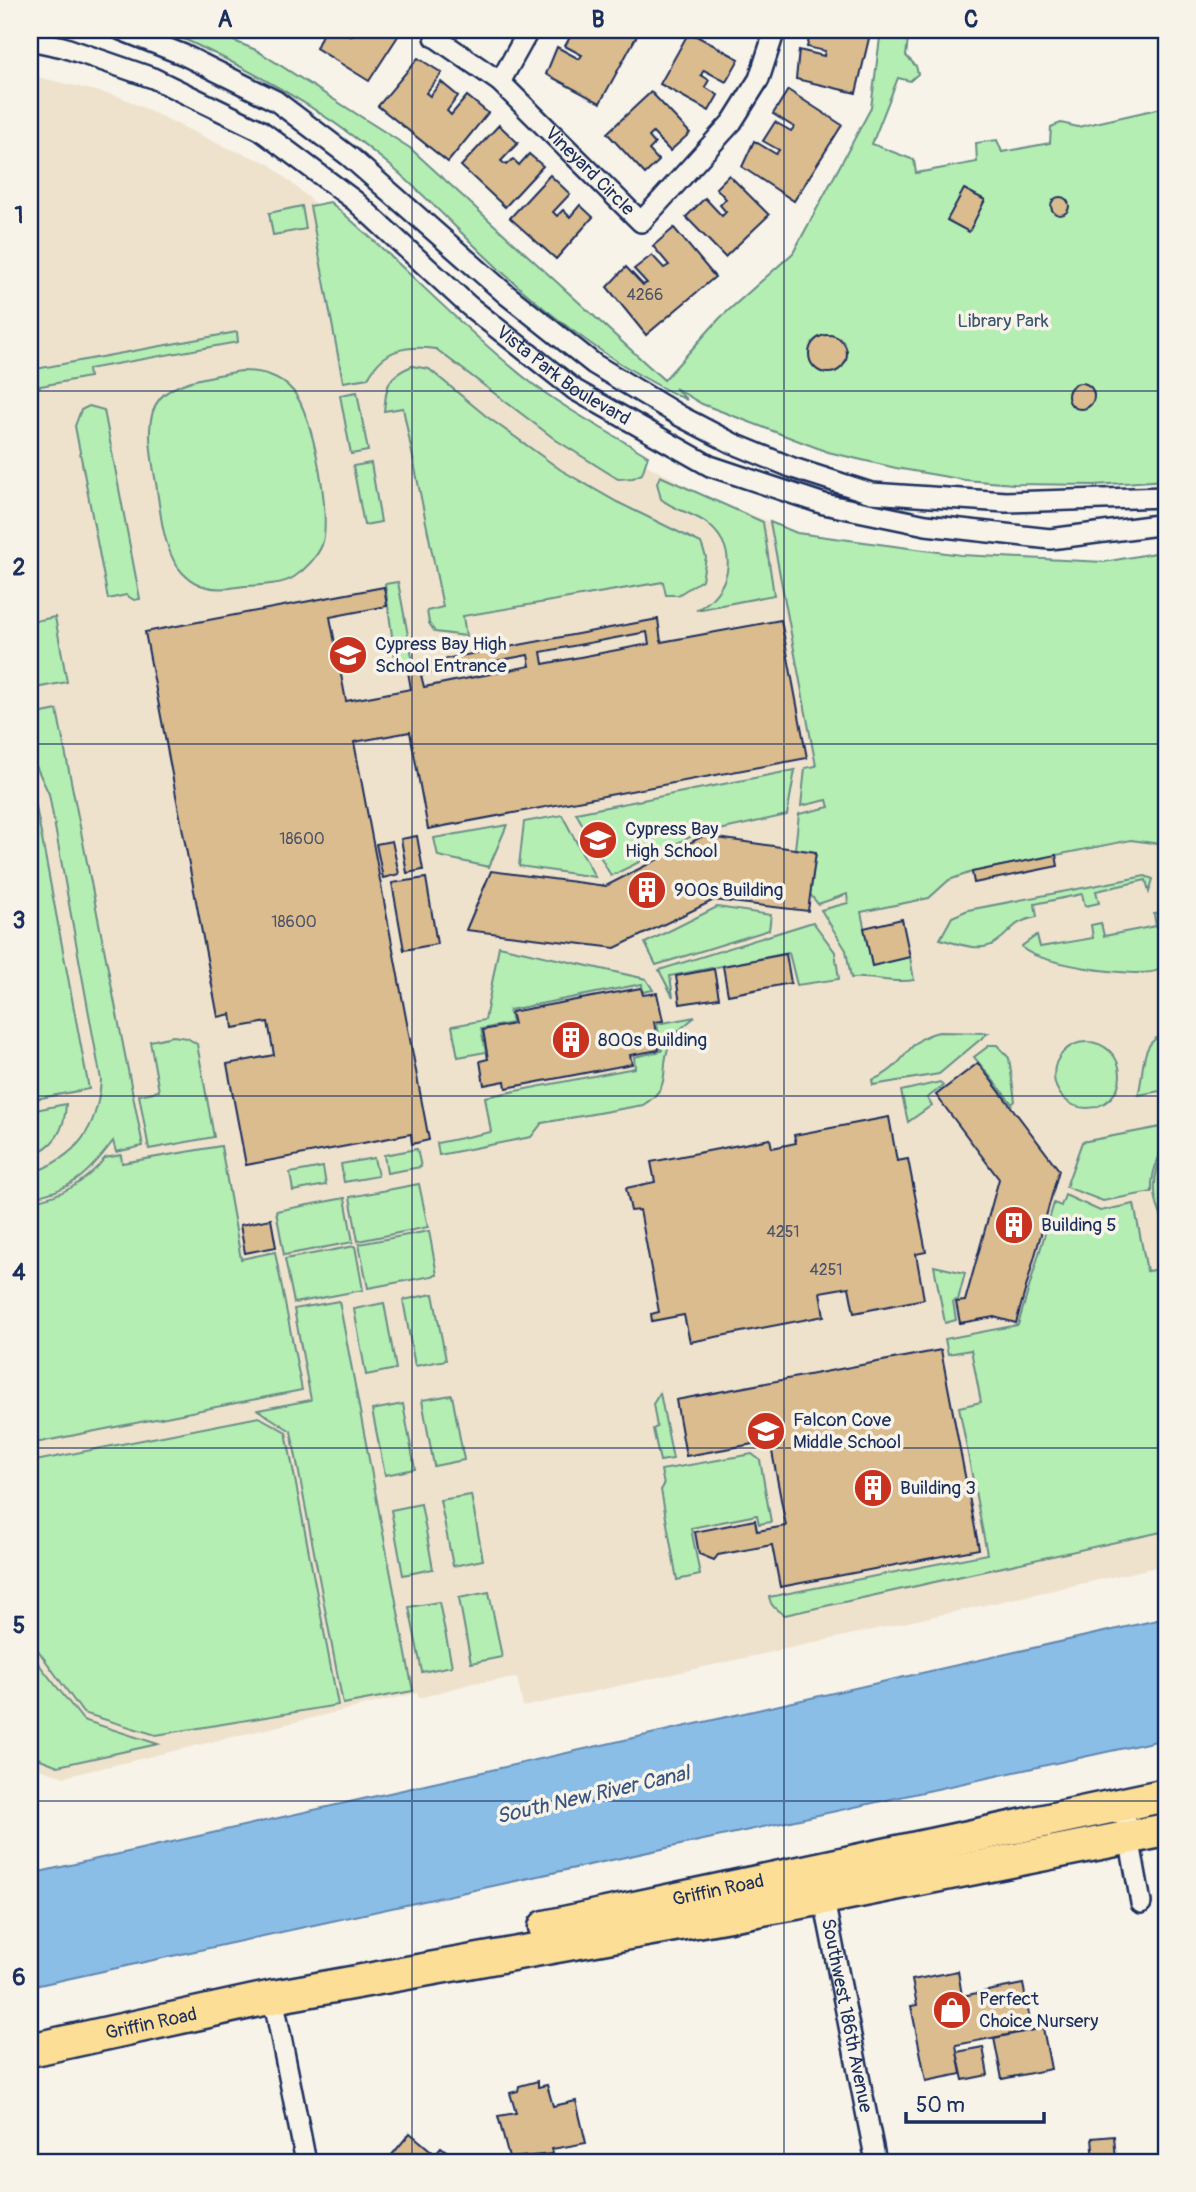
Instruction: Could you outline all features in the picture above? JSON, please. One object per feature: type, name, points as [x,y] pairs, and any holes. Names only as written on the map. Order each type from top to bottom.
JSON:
[{"type":"main road","name":"Griffin Road","points":[[821,1883],[1166,1794]]},
{"type":"main road","name":"Griffin Road","points":[[30,2050],[273,1997],[349,1968],[821,1883],[1129,1838],[1166,1830]]},
{"type":"street","name":"Vista Park Boulevard","points":[[121,30],[207,66],[285,108],[350,157],[488,278],[593,364],[680,416],[732,443],[793,468],[871,493],[1006,502],[1166,497]]},
{"type":"street","points":[[435,37],[500,82],[529,30]]},
{"type":"street","name":"Vineyard Circle","points":[[500,82],[641,222],[732,122],[759,79],[775,30]]},
{"type":"street","name":"Vista Park Boulevard","points":[[30,40],[63,47],[153,78],[260,130],[355,201],[469,306],[575,390],[710,466],[824,505],[926,525],[1050,539],[1166,524]]},
{"type":"street","points":[[1123,1804],[1141,1903]]},
{"type":"street","name":"Southwest 186th Avenue","points":[[821,1883],[876,2162]]},
{"type":"street","points":[[273,1997],[306,2162]]},
{"type":"shaded area","name":"Cypress Bay High School","points":[[30,75],[121,97],[223,146],[268,163],[585,433],[708,497],[797,533],[961,555],[1105,562],[1166,706],[1166,1565],[523,1707],[517,1678],[473,1683],[419,1698],[417,1693],[64,1777],[30,1766]]},
{"type":"green space","name":"Library Park","points":[[164,30],[207,30],[256,50],[410,148],[664,380],[720,318],[793,253],[871,108],[881,30],[909,30],[906,56],[916,66],[918,74],[910,81],[898,78],[872,144],[914,160],[916,173],[977,162],[976,143],[997,140],[1002,152],[1050,143],[1051,127],[1061,123],[1078,127],[1166,107],[1166,480],[1095,485],[1014,484],[965,480],[828,452],[702,404],[675,388],[687,400],[631,370],[553,316],[505,275],[399,173],[334,123],[251,72]]},
{"type":"green space","points":[[330,202],[525,378],[648,456],[642,474],[618,479],[556,440],[436,349],[396,351],[381,361],[368,378],[343,382],[310,206]]},
{"type":"green space","points":[[302,206],[306,229],[273,235],[269,213]]},
{"type":"green space","points":[[237,332],[238,342],[88,369],[89,377],[30,388],[30,370]]},
{"type":"green space","points":[[412,366],[429,369],[486,416],[561,470],[617,502],[701,543],[706,557],[702,580],[678,595],[666,595],[663,582],[463,616],[466,636],[435,632],[429,623],[427,611],[443,607],[403,408],[384,411],[389,383],[397,374]]},
{"type":"green space","points":[[241,371],[263,373],[276,378],[293,391],[300,403],[314,442],[319,466],[324,512],[322,545],[314,559],[288,580],[267,585],[209,588],[186,576],[170,552],[160,513],[150,430],[153,412],[160,398],[172,389],[212,376]]},
{"type":"green space","points":[[357,392],[368,451],[351,454],[340,395]]},
{"type":"green space","points":[[89,406],[104,410],[140,599],[134,600],[126,595],[108,599],[75,426],[81,410]]},
{"type":"green space","points":[[371,463],[381,522],[364,525],[353,466]]},
{"type":"green space","points":[[660,476],[763,522],[774,595],[696,610],[707,603],[723,583],[728,559],[725,547],[709,525],[661,499],[657,483]]},
{"type":"green space","points":[[770,522],[797,533],[961,555],[1104,562],[1166,551],[1166,849],[1160,844],[1131,840],[972,872],[949,880],[929,898],[861,912],[872,965],[910,957],[914,980],[851,978],[846,950],[821,910],[848,903],[847,894],[818,904],[810,894],[816,852],[795,849],[799,814],[829,807],[827,800],[801,806],[805,768],[816,766]]},
{"type":"green space","points":[[398,582],[413,662],[396,665],[385,584]]},
{"type":"green space","points":[[55,617],[67,682],[30,689],[30,622]]},
{"type":"green space","points":[[57,710],[143,1146],[116,1152],[113,1141],[78,1179],[57,1190],[30,1197],[30,1174],[60,1159],[82,1139],[95,1114],[101,1080],[49,794],[36,766],[30,760],[30,727],[36,730],[33,715]]},
{"type":"green space","points":[[795,770],[787,815],[715,831],[704,830],[611,876],[576,813]]},
{"type":"green space","points":[[33,791],[89,1089],[30,1100],[30,792]]},
{"type":"green space","points":[[562,815],[595,877],[519,866],[524,822]]},
{"type":"green space","points":[[507,825],[489,867],[438,856],[434,838]]},
{"type":"green space","points":[[1145,876],[1153,879],[1149,892],[1146,880],[1096,891],[1099,903],[1085,906],[1082,894],[1035,904],[1037,917],[1017,924],[989,946],[968,946],[940,939],[952,917],[968,910]]},
{"type":"green space","points":[[717,907],[771,915],[769,930],[656,965],[645,943]]},
{"type":"green space","points":[[1166,912],[1166,963],[1158,970],[1130,973],[1085,968],[1043,958],[1028,952],[1022,946],[1037,935],[1040,947],[1093,938],[1091,925],[1101,923],[1104,936],[1156,926],[1154,914]]},
{"type":"green space","points":[[813,922],[835,952],[839,979],[797,985],[789,953],[670,976],[673,997],[659,970]]},
{"type":"green space","points":[[499,946],[646,979],[653,990],[643,992],[642,984],[509,1010],[512,1023],[481,1029],[486,1052],[458,1057],[452,1026],[485,1020]]},
{"type":"green space","points":[[695,1017],[671,1041],[659,1091],[643,1105],[542,1123],[531,1137],[439,1155],[437,1143],[491,1132],[485,1097],[635,1068],[634,1057],[662,1051],[657,1024]]},
{"type":"green space","points":[[939,1032],[988,1033],[939,1074],[873,1085],[872,1080],[893,1068],[919,1041]]},
{"type":"green space","points":[[1166,1034],[1166,1090],[1138,1095],[1147,1050],[1157,1037]]},
{"type":"green space","points":[[173,1036],[187,1038],[197,1044],[214,1137],[149,1149],[139,1095],[159,1091],[150,1041]]},
{"type":"green space","points":[[1087,1042],[1100,1045],[1110,1052],[1117,1062],[1120,1075],[1117,1088],[1110,1098],[1100,1105],[1087,1108],[1074,1105],[1064,1098],[1057,1088],[1054,1075],[1057,1062],[1064,1052],[1074,1045]]},
{"type":"green space","points":[[990,1045],[997,1045],[1009,1058],[1015,1101],[1012,1104],[974,1057]]},
{"type":"green space","points":[[940,1082],[943,1086],[927,1098],[932,1105],[908,1122],[901,1091]]},
{"type":"green space","points":[[66,1104],[57,1136],[46,1147],[30,1154],[30,1111]]},
{"type":"green space","points":[[1166,1126],[1164,1143],[1153,1174],[1152,1192],[1103,1201],[1066,1187],[1082,1142]]},
{"type":"green space","points":[[221,1146],[241,1259],[275,1252],[302,1390],[30,1444],[30,1201],[52,1196],[72,1187],[90,1174],[105,1158],[121,1155],[122,1163]]},
{"type":"green space","points":[[1166,1147],[1166,1225],[1157,1205],[1155,1186],[1158,1167]]},
{"type":"green space","points":[[417,1149],[421,1167],[387,1173],[384,1155]]},
{"type":"green space","points":[[374,1158],[378,1176],[344,1182],[341,1164]]},
{"type":"green space","points":[[323,1167],[326,1185],[293,1191],[290,1173]]},
{"type":"green space","points":[[419,1184],[428,1227],[358,1241],[350,1197]]},
{"type":"green space","points":[[1065,1195],[1100,1211],[1134,1204],[1147,1271],[1166,1268],[1166,1531],[785,1615],[779,1612],[772,1606],[769,1597],[987,1554],[959,1407],[981,1402],[971,1350],[948,1354],[945,1339],[1018,1325],[1054,1203],[1061,1206]]},
{"type":"green space","points":[[345,1198],[353,1242],[284,1255],[276,1211]]},
{"type":"green space","points":[[429,1231],[437,1275],[368,1288],[359,1244]]},
{"type":"green space","points":[[355,1246],[363,1290],[294,1303],[285,1259]]},
{"type":"green space","points":[[934,1266],[965,1273],[958,1300],[953,1301],[956,1320],[945,1323]]},
{"type":"green space","points":[[433,1294],[446,1360],[415,1366],[403,1300]]},
{"type":"green space","points":[[339,1301],[413,1691],[343,1704],[291,1431],[258,1410],[311,1400],[294,1309]]},
{"type":"green space","points":[[384,1303],[396,1369],[366,1375],[354,1309]]},
{"type":"green space","points":[[660,1393],[673,1459],[660,1461],[653,1429],[657,1427],[653,1404]]},
{"type":"green space","points":[[452,1395],[464,1460],[434,1466],[422,1400]]},
{"type":"green space","points":[[403,1404],[415,1469],[385,1475],[372,1410]]},
{"type":"green space","points":[[259,1417],[286,1432],[338,1705],[156,1735],[83,1713],[30,1639],[30,1462]]},
{"type":"green space","points":[[752,1454],[760,1460],[771,1522],[759,1524],[757,1515],[691,1528],[700,1575],[677,1580],[661,1490],[664,1485],[661,1470]]},
{"type":"green space","points":[[471,1495],[483,1560],[453,1566],[440,1500]]},
{"type":"green space","points":[[421,1504],[433,1569],[403,1575],[391,1510]]},
{"type":"green space","points":[[489,1592],[502,1657],[471,1663],[459,1598]]},
{"type":"green space","points":[[439,1602],[452,1666],[422,1672],[409,1607]]},
{"type":"green space","points":[[30,1653],[83,1720],[158,1744],[58,1766],[30,1755]]},
{"type":"water","name":"South New River Canal","points":[[1166,1618],[1166,1739],[30,1987],[30,1874]]},
{"type":"building","points":[[324,30],[341,30],[351,36],[353,32],[350,30],[402,30],[369,81],[316,48]]},
{"type":"building","points":[[574,30],[593,35],[596,30],[640,30],[600,103],[546,74],[557,47],[579,59],[582,55],[565,46]]},
{"type":"building","points":[[811,30],[871,30],[856,93],[796,79],[799,50],[824,56],[825,51],[807,47]]},
{"type":"building","points":[[689,32],[739,59],[726,82],[704,70],[701,75],[709,80],[705,87],[718,95],[709,111],[660,84]]},
{"type":"building","points":[[418,58],[442,73],[426,93],[430,96],[441,82],[458,96],[447,111],[451,115],[467,96],[488,113],[448,162],[378,106]]},
{"type":"building","points":[[788,90],[842,125],[794,201],[742,167],[754,141],[776,154],[779,150],[763,141],[775,122],[791,131],[794,127],[773,114]]},
{"type":"building","points":[[651,92],[690,133],[670,151],[653,133],[649,137],[655,144],[649,150],[659,161],[645,174],[607,133]]},
{"type":"building","points":[[499,125],[518,143],[501,161],[506,165],[513,159],[519,165],[529,154],[543,166],[505,207],[461,166]]},
{"type":"building","points":[[550,175],[570,194],[553,212],[557,216],[563,210],[570,217],[580,205],[593,217],[556,259],[510,218]]},
{"type":"building","points":[[729,175],[769,215],[725,257],[686,217],[705,198],[722,216],[726,212],[720,205],[726,199],[716,188]]},
{"type":"building","points":[[964,189],[985,200],[969,232],[947,220]]},
{"type":"building","points":[[1056,197],[1064,197],[1069,206],[1067,213],[1056,215],[1051,210],[1051,202]]},
{"type":"building","points":[[674,228],[715,277],[646,335],[607,287],[626,267],[643,285],[647,283],[634,269],[652,255],[664,268],[669,265],[653,246]]},
{"type":"building","points":[[828,335],[842,340],[847,354],[842,368],[828,373],[814,368],[809,354],[814,340]]},
{"type":"building","points":[[1081,383],[1090,387],[1094,396],[1090,405],[1081,409],[1072,405],[1068,396],[1072,387]]},
{"type":"building","name":"Cypress Bay High School","points":[[384,587],[387,606],[330,617],[346,701],[411,689],[407,666],[658,619],[661,642],[781,620],[807,758],[428,829],[410,732],[354,742],[429,1140],[412,1144],[411,1134],[246,1165],[227,1064],[274,1055],[268,1022],[233,1028],[231,1014],[218,1017],[145,632]],"holes":[[[647,632],[649,644],[543,664],[541,652]],[[528,655],[530,666],[424,687],[421,675]]]},
{"type":"building","points":[[417,836],[423,870],[407,873],[401,839]]},
{"type":"building","name":"900s Building","points":[[703,836],[816,852],[808,911],[714,900],[615,948],[466,930],[491,871],[606,886]]},
{"type":"building","points":[[392,841],[399,874],[383,878],[376,844]]},
{"type":"building","points":[[1056,855],[1058,866],[974,883],[972,872]]},
{"type":"building","points":[[426,878],[437,944],[404,950],[392,883]]},
{"type":"building","points":[[902,919],[910,957],[872,966],[864,928]]},
{"type":"building","points":[[786,954],[791,983],[728,995],[723,966]]},
{"type":"building","points":[[714,969],[719,998],[680,1004],[676,976]]},
{"type":"building","name":"800s Building","points":[[641,988],[643,995],[657,993],[663,1021],[654,1022],[659,1050],[630,1055],[632,1064],[506,1088],[505,1081],[484,1085],[480,1061],[488,1059],[483,1030],[514,1024],[511,1012]]},
{"type":"building","name":"Building 5","points":[[978,1063],[1059,1170],[1016,1323],[994,1317],[960,1323],[956,1302],[965,1301],[999,1179],[936,1095]]},
{"type":"building","points":[[889,1117],[897,1161],[908,1159],[926,1252],[916,1254],[924,1299],[854,1313],[849,1287],[820,1292],[824,1316],[690,1342],[684,1315],[652,1321],[651,1314],[659,1312],[640,1210],[631,1211],[626,1188],[655,1182],[651,1162],[770,1139],[772,1148],[796,1143],[794,1135]]},
{"type":"building","points":[[271,1219],[276,1247],[245,1253],[240,1225]]},
{"type":"building","name":"Building 3","points":[[941,1350],[979,1549],[780,1587],[772,1545],[718,1555],[714,1560],[699,1554],[695,1532],[755,1520],[757,1531],[786,1526],[770,1441],[686,1456],[676,1400]]},
{"type":"building","points":[[958,1971],[962,1996],[1023,1984],[1032,2030],[956,2045],[961,2074],[926,2081],[911,2006],[917,2005],[912,1980]]},
{"type":"building","points":[[1043,2028],[1051,2069],[1002,2079],[994,2038]]},
{"type":"building","points":[[983,2047],[988,2075],[963,2080],[957,2052]]},
{"type":"building","points":[[538,2081],[538,2087],[547,2085],[553,2106],[576,2101],[586,2143],[552,2149],[553,2154],[509,2158],[498,2116],[516,2113],[510,2093],[518,2091],[519,2086]]},
{"type":"building","points":[[410,2133],[435,2154],[441,2147],[460,2162],[398,2162],[391,2156]]},
{"type":"building","points":[[1114,2136],[1116,2160],[1094,2162],[1092,2138]]},
{"type":"place","name":"Cypress Bay High School Entrance","points":[[348,655]]},
{"type":"place","name":"Cypress Bay High School","points":[[598,840]]},
{"type":"place","name":"900s Building","points":[[647,890]]},
{"type":"place","name":"800s Building","points":[[571,1040]]},
{"type":"place","name":"Building 5","points":[[1014,1225]]},
{"type":"place","name":"Falcon Cove Middle School","points":[[766,1431]]},
{"type":"place","name":"Building 3","points":[[873,1488]]},
{"type":"place","name":"Perfect Choice Nursery","points":[[952,2010]]}]
